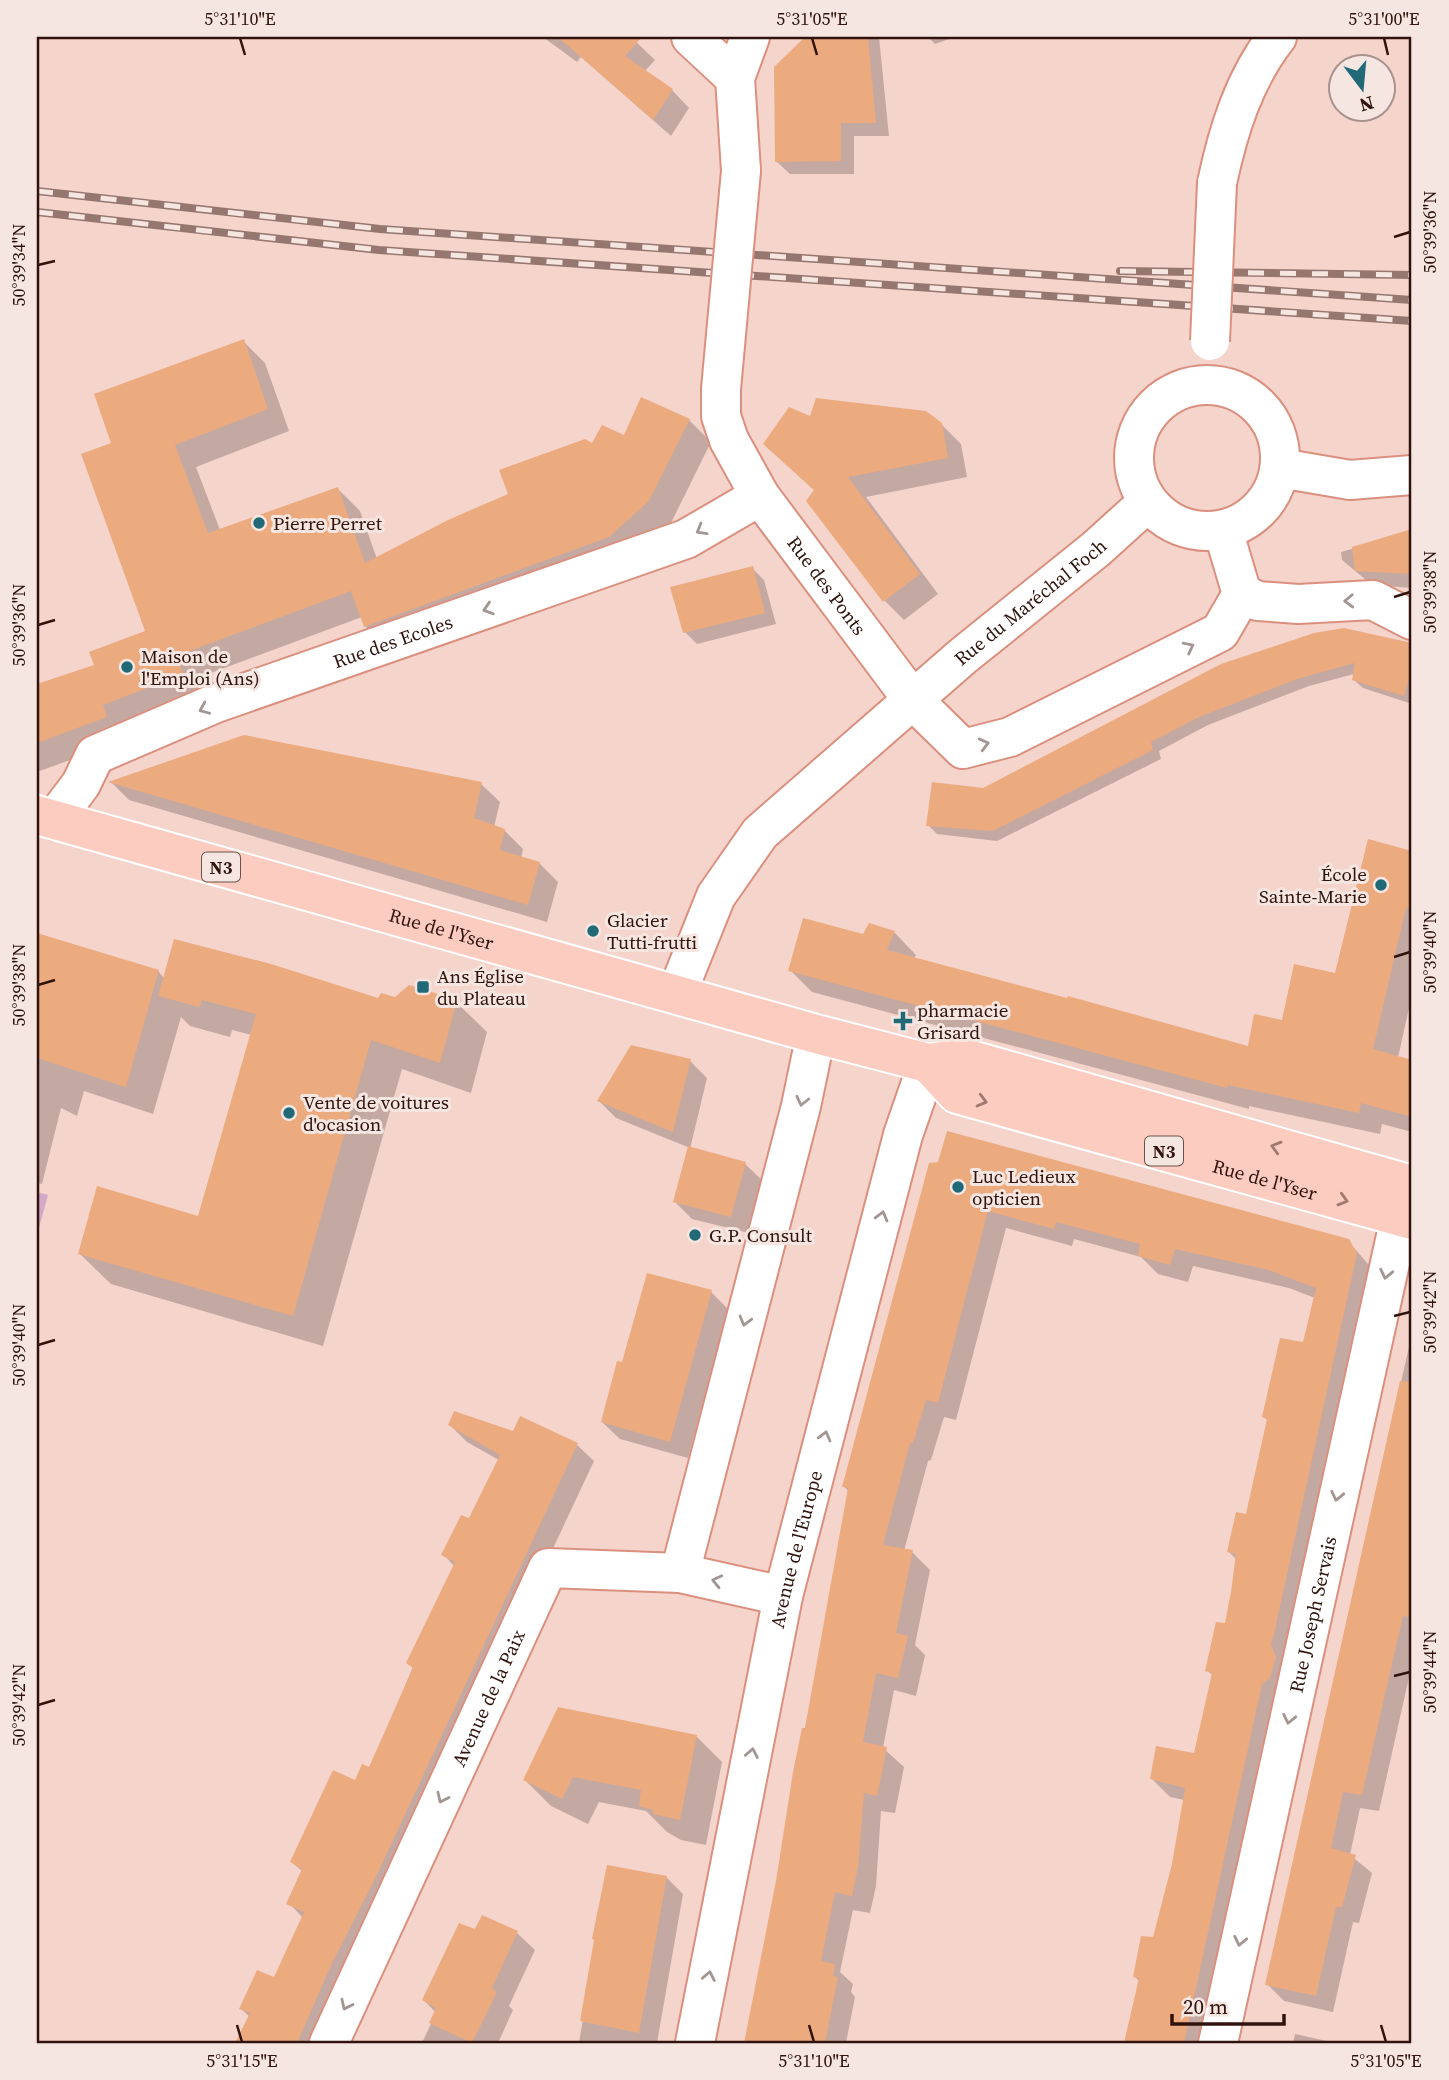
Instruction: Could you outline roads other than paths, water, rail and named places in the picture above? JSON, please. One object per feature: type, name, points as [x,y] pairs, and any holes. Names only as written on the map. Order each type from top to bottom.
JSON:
[{"type":"main road","name":"Rue de l'Yser","points":[[46,818],[537,958],[677,993],[816,1034],[928,1063],[957,1094],[1408,1201]]},
{"type":"street","points":[[691,37],[735,78],[750,37]]},
{"type":"street","points":[[1209,384],[1217,183],[1235,116],[1249,82],[1277,37]]},
{"type":"street","name":"Rue des Ponts","points":[[735,78],[741,171],[721,389],[721,416],[729,440],[760,496],[912,699],[963,749],[1010,737],[1220,632],[1242,594]]},
{"type":"street","points":[[1209,384],[1242,393],[1263,410],[1277,437],[1280,468],[1272,492],[1256,512],[1241,524],[1223,530],[1182,526],[1159,513],[1148,502],[1137,484],[1133,464],[1137,433],[1153,407],[1175,390],[1209,384]]},
{"type":"street","points":[[1280,468],[1350,480],[1412,475]]},
{"type":"street","name":"Rue des Ecoles","points":[[46,818],[81,784],[94,755],[216,704],[687,539],[760,496]]},
{"type":"street","name":"Rue du Maréchal Foch","points":[[677,993],[716,896],[760,833],[912,699],[1148,502]]},
{"type":"street","points":[[1223,530],[1242,594],[1258,601],[1298,604],[1373,600],[1412,620]]},
{"type":"street","points":[[680,1573],[797,1120],[816,1034]]},
{"type":"street","name":"Avenue de l'Europe","points":[[695,2043],[783,1596],[904,1135],[928,1063]]},
{"type":"street","name":"Rue Joseph Servais","points":[[1218,2043],[1408,1201]]},
{"type":"street","name":"Avenue de la Paix","points":[[329,2043],[548,1568],[680,1573],[783,1596]]},
{"type":"railway","points":[[37,191],[380,229],[1412,300]]},
{"type":"railway","points":[[37,212],[379,250],[1412,321]]},
{"type":"railway","points":[[1120,271],[1412,275]]},
{"type":"place","name":"Pierre Perret","points":[[259,523]]},
{"type":"place","name":"Maison de l'Emploi (Ans)","points":[[127,667]]},
{"type":"place","name":"École Sainte-Marie","points":[[1381,885]]},
{"type":"place","name":"Glacier Tutti-frutti","points":[[593,931]]},
{"type":"place","name":"Ans Église du Plateau","points":[[423,987]]},
{"type":"place","name":"pharmacie Grisard","points":[[903,1021]]},
{"type":"place","name":"Vente de voitures d'ocasion","points":[[289,1113]]},
{"type":"place","name":"Luc Ledieux opticien","points":[[958,1187]]},
{"type":"place","name":"G.P. Consult","points":[[695,1235]]}]
